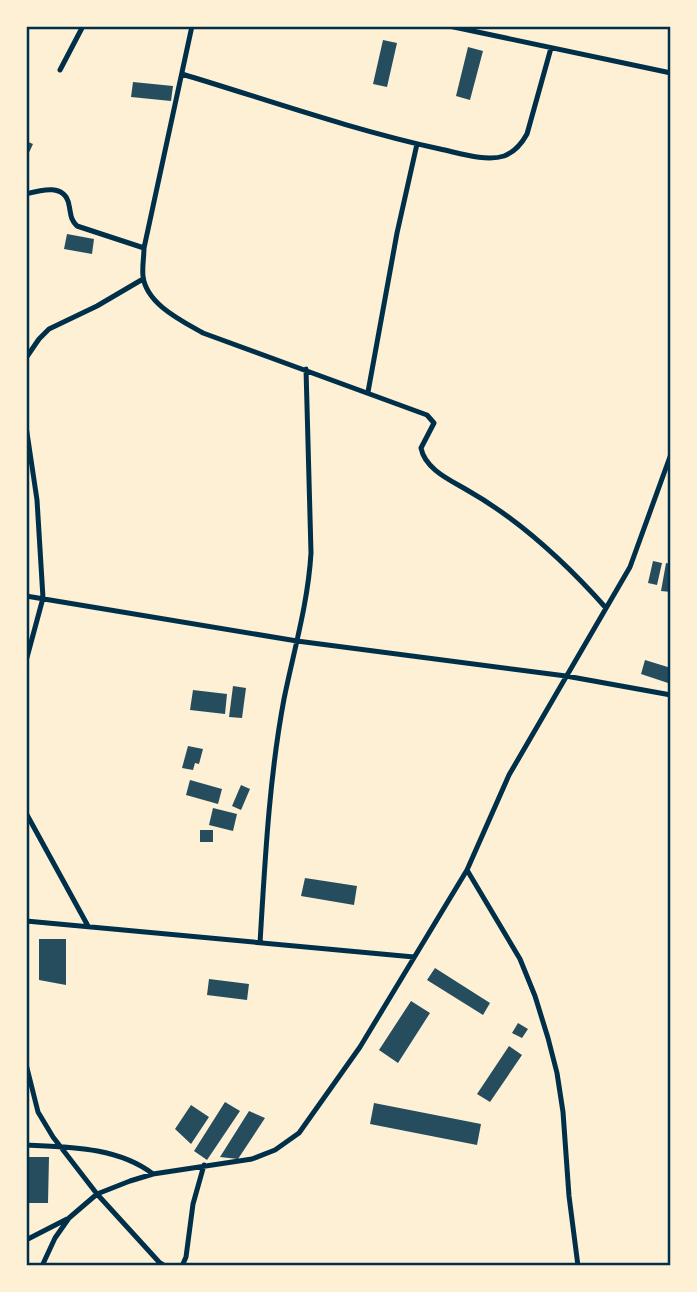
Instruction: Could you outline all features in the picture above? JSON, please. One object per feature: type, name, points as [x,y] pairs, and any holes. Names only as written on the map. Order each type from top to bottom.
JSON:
[{"type":"street","points":[[60,70],[83,26]]},
{"type":"street","points":[[192,26],[144,248],[143,279],[150,294],[160,305],[203,333],[368,392],[433,419],[434,423],[421,448],[425,460],[438,472],[494,505],[570,568],[606,608]]},
{"type":"street","points":[[449,26],[671,73]]},
{"type":"street","points":[[182,74],[318,118],[417,144],[484,157],[504,156],[520,146],[527,134],[551,48]]},
{"type":"street","points":[[368,392],[397,233],[417,144]]},
{"type":"street","points":[[26,186],[35,192]]},
{"type":"street","points":[[26,194],[47,189],[60,192],[69,201],[70,217],[77,226],[144,248]]},
{"type":"street","points":[[26,358],[50,329],[143,279]]},
{"type":"street","points":[[260,943],[265,851],[275,759],[284,699],[309,582],[311,552],[306,369]]},
{"type":"street","points":[[26,426],[37,500],[43,598],[26,661]]},
{"type":"street","points":[[26,1240],[69,1218],[97,1194],[130,1181],[153,1174],[252,1159],[275,1150],[299,1133],[360,1047],[467,870],[509,775],[630,567],[671,454]]},
{"type":"street","points":[[26,596],[298,641],[566,676],[671,695]]},
{"type":"street","points":[[26,813],[88,926]]},
{"type":"street","points":[[467,870],[520,959],[548,1038],[563,1112],[569,1196],[578,1266]]},
{"type":"street","points":[[26,921],[414,957]]},
{"type":"street","points":[[26,1064],[38,1112],[61,1147],[97,1194],[165,1266]]},
{"type":"street","points":[[26,1145],[61,1147],[121,1157],[134,1161],[153,1174]]},
{"type":"street","points":[[182,1266],[186,1257],[193,1204],[204,1165]]},
{"type":"street","points":[[41,1266],[69,1218]]},
{"type":"building","points":[[383,40],[397,43],[387,87],[373,84]]},
{"type":"building","points":[[468,47],[483,51],[470,100],[456,96]]},
{"type":"building","points":[[133,82],[173,86],[171,101],[131,97]]},
{"type":"building","points":[[26,141],[33,144],[26,159]]},
{"type":"building","points":[[67,234],[94,239],[92,254],[64,249]]},
{"type":"building","points":[[653,561],[662,563],[657,585],[648,583]]},
{"type":"building","points":[[666,563],[671,564],[671,592],[661,591]]},
{"type":"building","points":[[645,660],[671,668],[671,684],[641,674]]},
{"type":"building","points":[[233,686],[246,688],[242,718],[229,717]]},
{"type":"building","points":[[193,690],[227,694],[225,714],[190,710]]},
{"type":"building","points":[[188,746],[203,749],[199,764],[195,763],[193,770],[182,768]]},
{"type":"building","points":[[190,780],[222,789],[218,804],[186,795]]},
{"type":"building","points":[[241,785],[250,789],[241,810],[232,806]]},
{"type":"building","points":[[213,808],[237,814],[233,831],[209,825]]},
{"type":"building","points":[[200,830],[213,830],[213,842],[200,842]]},
{"type":"building","points":[[305,878],[357,886],[354,905],[301,896]]},
{"type":"building","points":[[39,939],[66,939],[66,985],[39,980]]},
{"type":"building","points":[[435,968],[490,1003],[483,1015],[427,980]]},
{"type":"building","points":[[209,979],[249,984],[247,1000],[207,995]]},
{"type":"building","points":[[411,1001],[430,1013],[398,1063],[379,1050]]},
{"type":"building","points":[[518,1023],[528,1029],[522,1038],[512,1033]]},
{"type":"building","points":[[509,1046],[522,1055],[490,1102],[477,1094]]},
{"type":"building","points":[[225,1102],[240,1111],[207,1160],[194,1151]]},
{"type":"building","points":[[374,1103],[481,1124],[477,1145],[370,1124]]},
{"type":"building","points":[[191,1105],[209,1117],[191,1144],[175,1129]]},
{"type":"building","points":[[249,1111],[265,1118],[238,1159],[220,1157]]},
{"type":"building","points":[[26,1157],[49,1157],[48,1203],[26,1203]]}]
